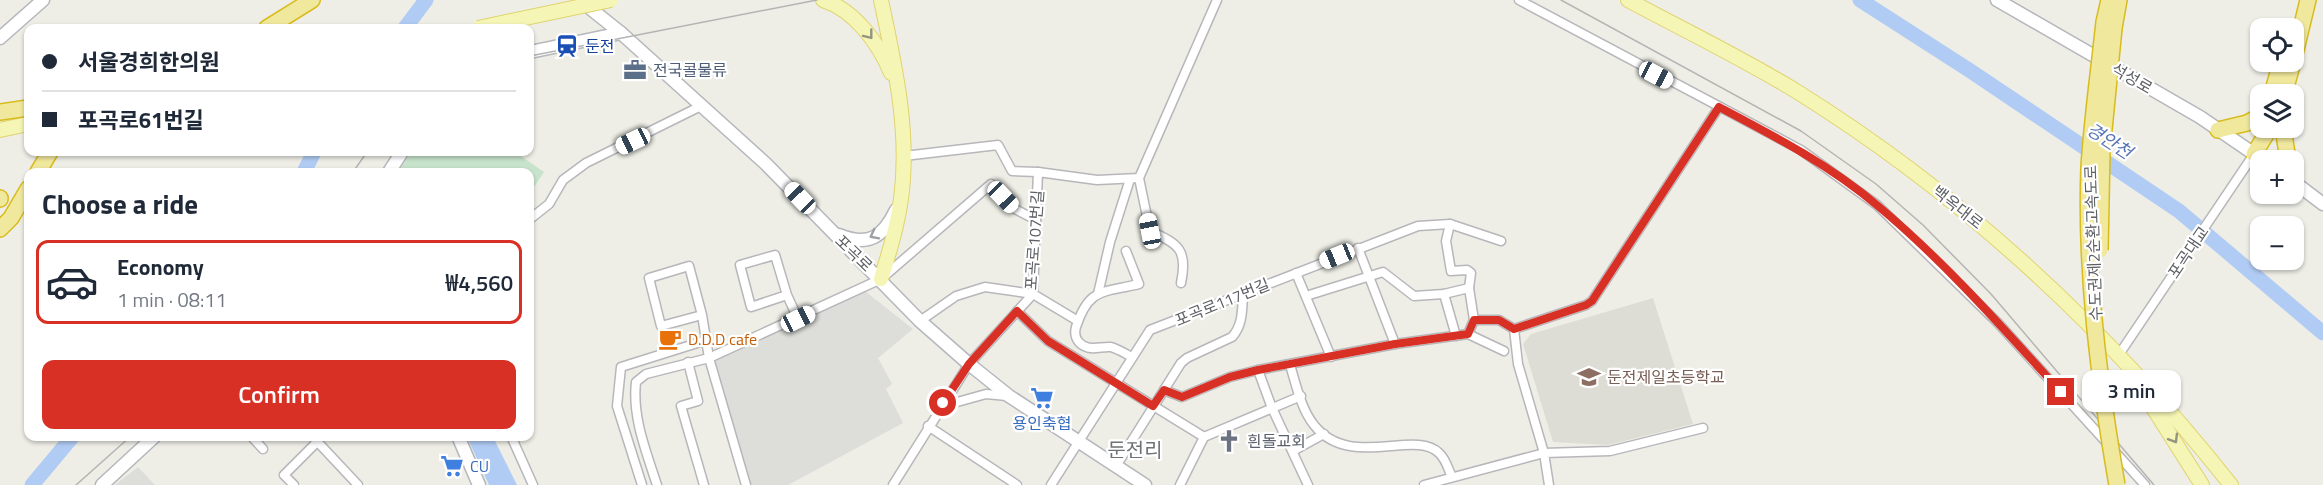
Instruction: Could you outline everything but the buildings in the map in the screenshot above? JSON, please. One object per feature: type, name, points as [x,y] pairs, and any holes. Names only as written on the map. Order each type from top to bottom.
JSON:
[{"type":"highway","points":[[273,24],[312,0]]},
{"type":"highway","name":"수도권제2순환고속도로","points":[[2109,0],[2100,254],[2110,386],[2118,446],[2127,485]]},
{"type":"highway","name":"수도권제2순환고속도로","points":[[2117,485],[2102,397],[2089,222],[2090,167],[2109,25],[2119,0]]},
{"type":"highway","points":[[2293,18],[2298,0]]},
{"type":"highway","points":[[2304,18],[2308,0]]},
{"type":"highway","points":[[2218,130],[2250,121]]},
{"type":"highway","points":[[0,229],[11,218],[24,196]]},
{"type":"main road","points":[[497,24],[611,0]]},
{"type":"main road","points":[[823,0],[844,11],[868,34],[887,64],[900,97]]},
{"type":"main road","points":[[880,0],[900,97],[904,156],[901,201],[894,236],[881,279]]},
{"type":"main road","name":"백옥대로","points":[[1628,0],[1794,90],[1895,158],[2009,249],[2080,316],[2183,425],[2231,485]]},
{"type":"main road","points":[[0,130],[24,125]]},
{"type":"main road","points":[[2118,356],[2166,425],[2202,485]]},
{"type":"street","points":[[0,38],[43,0]]},
{"type":"street","name":"포곡로","points":[[580,0],[621,33],[766,164],[920,321],[969,364],[1009,396],[1116,466],[1130,480],[1145,485]]},
{"type":"street","points":[[1098,294],[1110,242],[1134,178],[1217,0]]},
{"type":"street","points":[[1519,0],[1801,150],[1877,205],[1998,323],[2145,485]]},
{"type":"street","name":"석성로","points":[[1997,0],[2218,130],[2250,154]]},
{"type":"street","points":[[534,51],[621,33]]},
{"type":"street","points":[[534,216],[549,204],[563,180],[586,163],[701,106]]},
{"type":"street","points":[[1474,320],[1499,320],[1514,329],[1592,301],[1719,107]]},
{"type":"street","points":[[904,156],[998,145],[1011,171],[1038,172]]},
{"type":"street","name":"포곡대교","points":[[2118,356],[2250,167]]},
{"type":"street","name":"포곡로107번길","points":[[893,485],[969,364],[1033,294],[1038,172],[1082,179],[1134,178]]},
{"type":"street","points":[[1134,178],[1150,231],[1179,246],[1184,266],[1181,283]]},
{"type":"street","points":[[657,485],[637,419],[634,400],[636,382],[646,374],[709,358],[881,279],[991,184],[1015,209],[1036,220]]},
{"type":"street","points":[[2304,190],[2323,204]]},
{"type":"street","points":[[832,232],[855,241],[868,240],[880,234],[889,224],[901,201]]},
{"type":"street","points":[[1468,334],[1474,320],[1468,288],[1471,273],[1467,270],[1451,271],[1448,264],[1446,241],[1450,224],[1501,241]]},
{"type":"street","name":"포곡로117번길","points":[[1051,485],[1150,330],[1418,226],[1450,224]]},
{"type":"street","points":[[1358,248],[1395,344]]},
{"type":"street","points":[[1126,251],[1139,284],[1098,294],[1086,302],[1075,332],[1078,341],[1084,346],[1092,349],[1113,347],[1132,357]]},
{"type":"street","points":[[787,295],[752,307],[740,265],[775,255],[787,295],[798,319]]},
{"type":"street","points":[[702,315],[661,326],[649,278],[688,266],[702,315],[709,358],[746,485]]},
{"type":"street","points":[[1306,296],[1383,272],[1414,296],[1444,294],[1468,288]]},
{"type":"street","points":[[1296,273],[1331,357]]},
{"type":"street","points":[[920,321],[956,296],[978,289],[1003,288],[1033,294],[1078,321]]},
{"type":"street","points":[[1116,466],[1181,363],[1232,337],[1237,331],[1242,317],[1243,294]]},
{"type":"street","points":[[1444,294],[1456,336]]},
{"type":"street","points":[[1017,311],[1048,341],[1204,437]]},
{"type":"street","points":[[1514,329],[1521,376],[1544,453],[1549,485]]},
{"type":"street","points":[[1164,390],[1182,397],[1230,377],[1258,370],[1395,344],[1468,334],[1504,351]]},
{"type":"street","points":[[642,485],[617,406],[621,367],[707,340]]},
{"type":"street","points":[[688,362],[698,400],[681,406],[704,485]]},
{"type":"street","points":[[1290,365],[1314,424],[1324,434],[1343,444],[1360,447],[1426,446],[1438,451],[1452,477]]},
{"type":"street","points":[[1258,370],[1272,408],[1308,485]]},
{"type":"street","points":[[943,403],[950,404],[986,394],[1009,396]]},
{"type":"street","points":[[1180,485],[1204,437],[1301,396]]},
{"type":"street","points":[[928,426],[1017,485]]},
{"type":"street","points":[[1424,485],[1544,453],[1610,451],[1703,428]]},
{"type":"street","points":[[1293,451],[1324,434]]},
{"type":"street","points":[[102,485],[150,441]]},
{"type":"street","points":[[256,441],[263,449]]},
{"type":"street","points":[[294,485],[284,475],[312,441]]},
{"type":"street","points":[[316,441],[358,485]]},
{"type":"street","points":[[460,441],[479,485]]},
{"type":"street","points":[[513,441],[533,485]]},
{"type":"street","points":[[2108,485],[2124,461]]},
{"type":"shaded area","points":[[861,288],[913,329],[878,358],[892,384],[886,389],[903,423],[788,485],[746,485],[709,358]]},
{"type":"shaded area","name":"둔전제일초등학교","points":[[1653,298],[1693,424],[1608,445],[1553,442],[1523,344],[1531,334]]},
{"type":"shaded area","points":[[138,467],[155,485],[115,485]]},
{"type":"green space","points":[[408,156],[521,156],[544,172],[534,187],[534,168],[401,168]]},
{"type":"water","points":[[469,441],[495,441],[517,485],[489,485]]},
{"type":"waterway","name":"경안천","points":[[408,24],[426,0]]},
{"type":"waterway","name":"경안천","points":[[1860,0],[2179,211],[2323,333]]},
{"type":"waterway","name":"경안천","points":[[306,168],[312,156]]},
{"type":"waterway","name":"경안천","points":[[32,485],[69,441]]},
{"type":"tram line","points":[[534,55],[817,0]]},
{"type":"tram line","points":[[1561,0],[1801,131],[1876,184],[1923,225],[1991,294],[2154,485]]},
{"type":"tram line","points":[[356,168],[364,156]]},
{"type":"tram line","points":[[76,485],[125,441]]},
{"type":"place","name":"둔전","points":[[567,46]]},
{"type":"place","name":"전국콜물류","points":[[635,70]]},
{"type":"place","name":"D.D.D cafe","points":[[670,339]]},
{"type":"place","name":"둔전제일초등학교","points":[[1589,377]]},
{"type":"place","name":"용인축협","points":[[1042,398]]},
{"type":"place","name":"흰돌교회","points":[[1229,441]]},
{"type":"place","name":"CU","points":[[452,466]]},
{"type":"district","name":"둔전리","points":[[1135,450]]},
{"type":"route","points":[[943,403],[969,364],[1017,311],[1048,341],[1153,406],[1164,390],[1182,397],[1230,377],[1258,370],[1395,344],[1468,334],[1474,320],[1499,320],[1514,329],[1586,305],[1592,301],[1719,107],[1801,150],[1877,205],[1998,323],[2061,392]]}]
